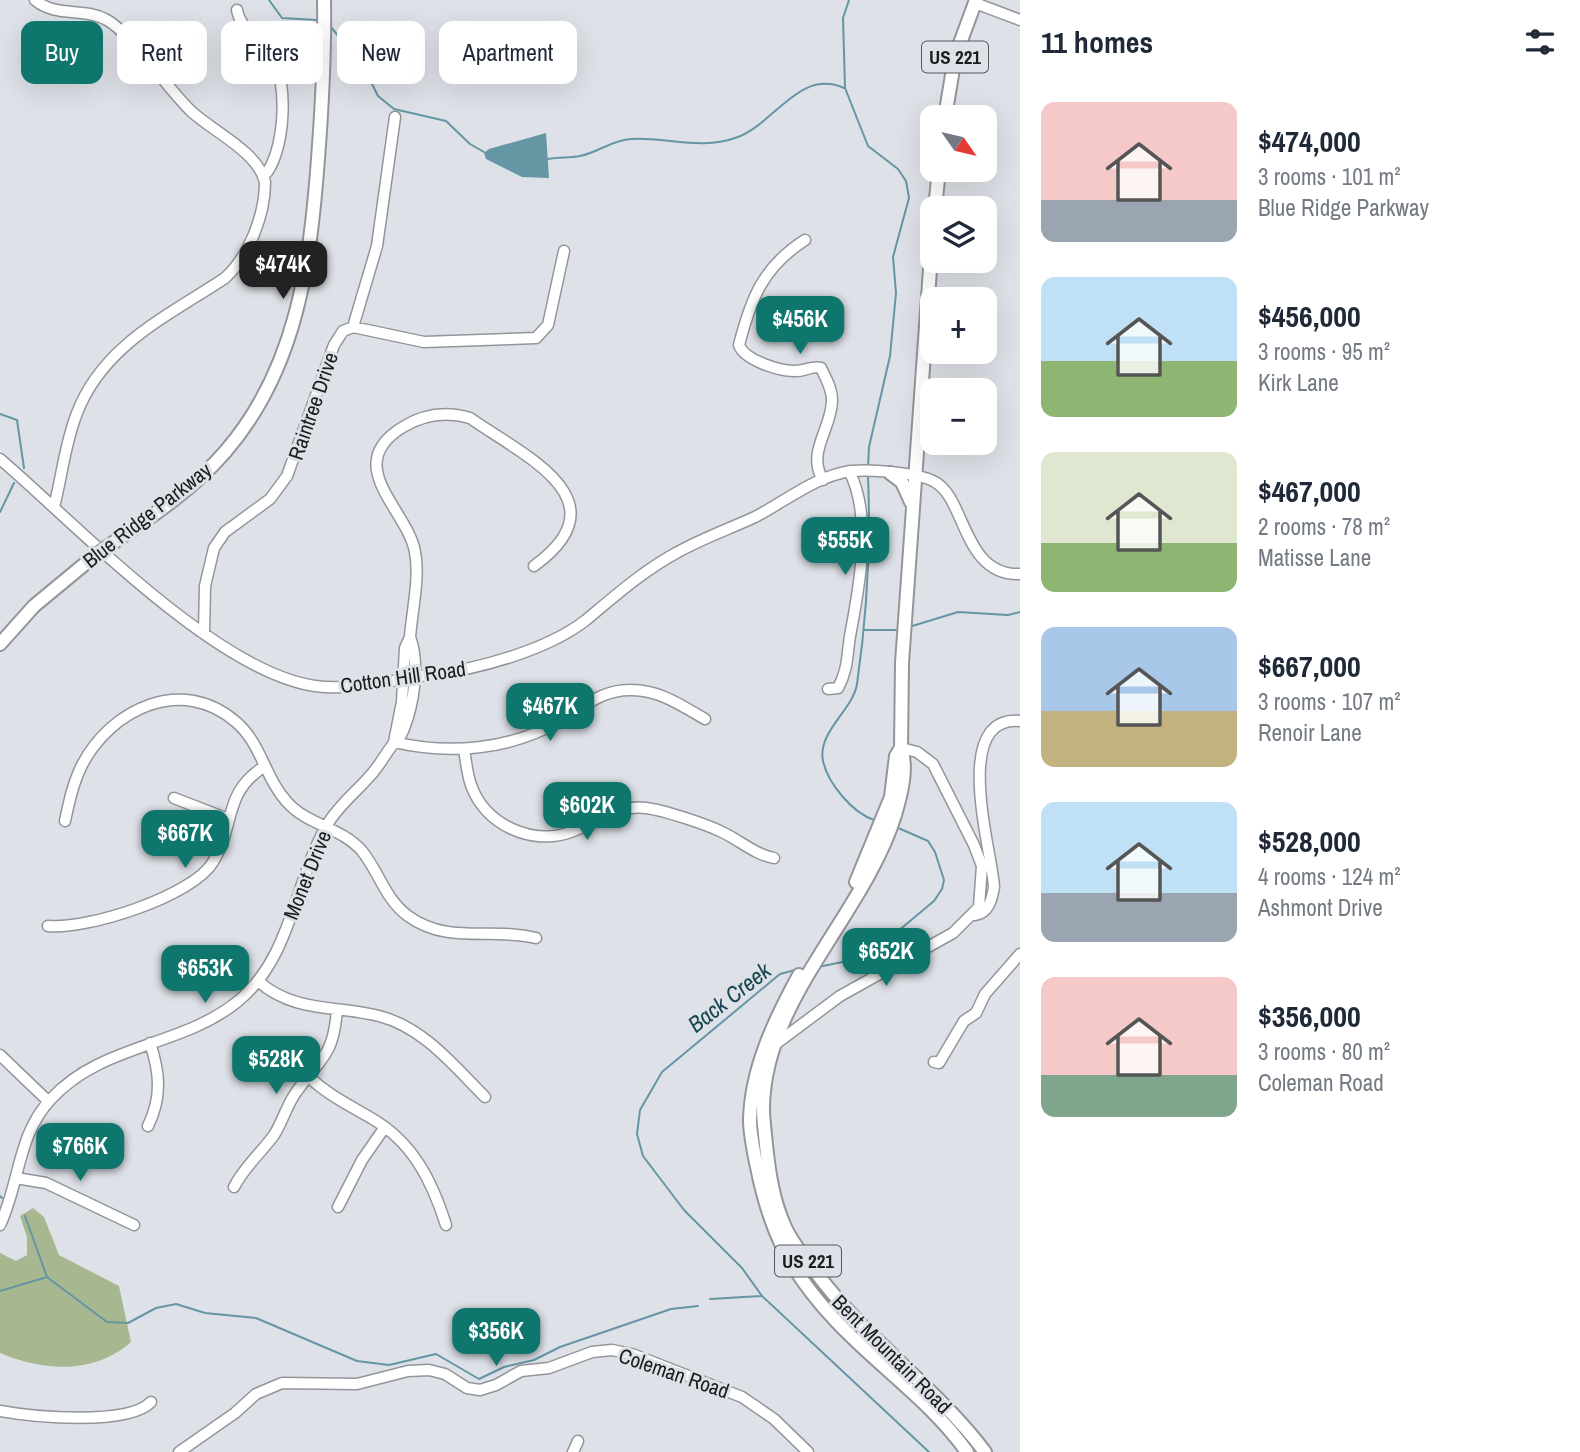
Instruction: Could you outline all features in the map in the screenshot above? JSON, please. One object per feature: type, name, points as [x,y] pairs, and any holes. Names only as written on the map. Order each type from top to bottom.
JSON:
[{"type":"main road","name":"Blue Ridge Parkway","points":[[0,643],[34,606],[92,558],[178,496],[225,452],[254,414],[282,359],[299,305],[310,239],[320,129],[324,0]]},
{"type":"main road","name":"US 221","points":[[947,105],[955,57],[976,1]]},
{"type":"main road","name":"Bent Mountain Road","points":[[930,273],[902,663],[899,802],[888,839],[873,869],[784,1014],[758,1071],[750,1121],[765,1206],[781,1249],[815,1298],[836,1322],[939,1418],[967,1452]]},
{"type":"main road","points":[[890,473],[902,482],[913,509]]},
{"type":"main road","name":"Bent Mountain Road","points":[[784,1014],[769,1066],[763,1107],[774,1199],[785,1228],[837,1302],[985,1452]]},
{"type":"street","points":[[35,0],[53,10],[89,13],[113,24],[187,107],[245,154],[264,176],[265,189],[255,229],[235,268],[225,278],[121,347],[91,384],[71,431],[54,507]]},
{"type":"street","points":[[976,1],[1020,20]]},
{"type":"street","points":[[237,9],[242,25],[273,57],[282,86],[283,108],[277,142],[270,168],[264,176]]},
{"type":"street","name":"Raintree Drive","points":[[204,632],[205,586],[214,548],[225,532],[270,499],[281,486],[294,461],[334,345],[343,331],[353,327],[377,246],[395,117]]},
{"type":"street","points":[[805,240],[783,254],[769,270],[750,309],[740,348],[748,355],[778,369],[797,372],[815,366],[821,368],[830,386],[832,401],[816,456],[818,471],[823,480]]},
{"type":"street","points":[[353,327],[424,342],[536,338],[548,325],[564,251]]},
{"type":"street","name":"Monet Drive","points":[[394,742],[402,702],[405,648],[410,637],[416,555],[405,523],[383,495],[377,473],[377,458],[384,444],[402,427],[437,414],[470,418],[556,477],[572,504],[571,521],[560,544],[534,566]]},
{"type":"street","name":"Cotton Hill Road","points":[[0,459],[149,590],[204,632],[242,657],[304,684],[340,687],[466,669],[562,635],[669,557],[823,480],[849,471],[890,473],[934,481],[942,487],[966,535],[979,553],[999,570],[1020,574]]},
{"type":"street","points":[[828,689],[838,688],[849,663],[860,589],[860,510],[849,471]]},
{"type":"street","name":"Monet Drive","points":[[0,1225],[26,1139],[48,1101],[86,1068],[219,1015],[258,981],[279,945],[326,825],[346,799],[370,777],[400,737],[407,718],[414,677],[414,649],[410,637]]},
{"type":"street","points":[[394,742],[425,750],[464,749],[530,735],[560,721],[594,699],[618,691],[655,693],[705,719]]},
{"type":"street","points":[[65,821],[77,777],[91,751],[124,716],[158,701],[193,701],[228,715],[246,731],[286,802],[360,849],[389,896],[419,923],[457,935],[511,933],[536,938]]},
{"type":"street","points":[[975,914],[987,909],[994,887],[978,781],[980,756],[996,727],[1007,722],[1020,721]]},
{"type":"street","points":[[777,1043],[840,996],[927,949],[964,925],[979,907],[983,877],[974,845],[933,764],[917,752],[901,748]]},
{"type":"street","points":[[464,749],[468,776],[475,795],[497,821],[517,832],[540,836],[561,835],[611,812],[647,808],[719,830],[754,852],[774,858]]},
{"type":"street","points":[[48,926],[84,925],[190,885],[213,863],[239,789],[265,766]]},
{"type":"street","points":[[174,798],[228,819]]},
{"type":"street","points":[[934,1062],[939,1063],[964,1021],[976,1013],[985,994],[1020,954]]},
{"type":"street","points":[[258,981],[288,1001],[381,1016],[407,1027],[431,1043],[485,1097]]},
{"type":"street","points":[[234,1187],[241,1174],[268,1143],[293,1096],[325,1057],[335,1038],[337,1010]]},
{"type":"street","points":[[148,1126],[157,1104],[160,1082],[150,1043]]},
{"type":"street","points":[[0,1055],[48,1101]]},
{"type":"street","points":[[309,1077],[333,1098],[385,1127],[410,1150],[427,1174],[446,1225]]},
{"type":"street","points":[[338,1207],[352,1176],[385,1127]]},
{"type":"street","points":[[16,1178],[46,1183],[134,1225]]},
{"type":"street","name":"Coleman Road","points":[[179,1452],[235,1413],[256,1394],[282,1383],[357,1384],[408,1371],[429,1370],[445,1374],[467,1388],[480,1390],[496,1385],[521,1371],[549,1368],[592,1352],[612,1350],[644,1358],[742,1397],[774,1419],[808,1452]]},
{"type":"street","points":[[0,1411],[43,1418],[130,1415],[145,1409],[151,1402]]},
{"type":"street","points":[[573,1452],[578,1441]]},
{"type":"green space","points":[[33,1208],[44,1217],[59,1255],[119,1286],[131,1342],[117,1353],[85,1365],[68,1367],[33,1364],[0,1353],[0,1253],[16,1261],[27,1255],[27,1237],[20,1216]]},
{"type":"water","points":[[546,133],[549,178],[522,177],[486,159],[484,153],[489,149]]},
{"type":"waterway","points":[[269,0],[282,18],[317,20]]},
{"type":"waterway","name":"Back Creek","points":[[849,0],[843,18],[845,88],[868,146],[898,169],[906,181],[909,198],[893,257],[896,293],[890,356],[869,447],[868,467]]},
{"type":"waterway","points":[[330,26],[363,66],[378,96],[394,109],[446,121],[470,144],[484,152]]},
{"type":"waterway","points":[[548,159],[580,156],[631,139],[698,143],[724,141],[751,130],[788,100],[814,85],[828,84],[844,88]]},
{"type":"waterway","points":[[0,414],[17,420],[24,468]]},
{"type":"waterway","name":"Back Creek","points":[[868,476],[867,581],[857,684],[849,703],[825,740],[823,761],[830,779],[842,796],[858,811],[874,820]]},
{"type":"waterway","points":[[0,512],[14,483]]},
{"type":"waterway","points":[[909,627],[958,612],[1008,615],[1020,612]]},
{"type":"waterway","points":[[864,630],[900,630]]},
{"type":"waterway","name":"Back Creek","points":[[818,967],[867,957],[934,901],[942,889],[944,880],[935,852],[928,841],[896,827]]},
{"type":"waterway","name":"Back Creek","points":[[795,970],[780,974],[662,1072],[640,1110],[637,1134],[643,1156],[684,1210],[742,1268],[762,1296],[929,1452]]},
{"type":"waterway","points":[[25,1216],[47,1277]]},
{"type":"waterway","points":[[0,1291],[47,1277],[107,1322],[128,1323],[156,1308],[176,1304],[205,1313],[256,1318],[357,1361],[389,1365],[436,1354],[479,1379],[504,1367],[534,1360],[560,1347],[671,1309],[698,1306]]},
{"type":"waterway","points":[[710,1299],[761,1296]]}]
